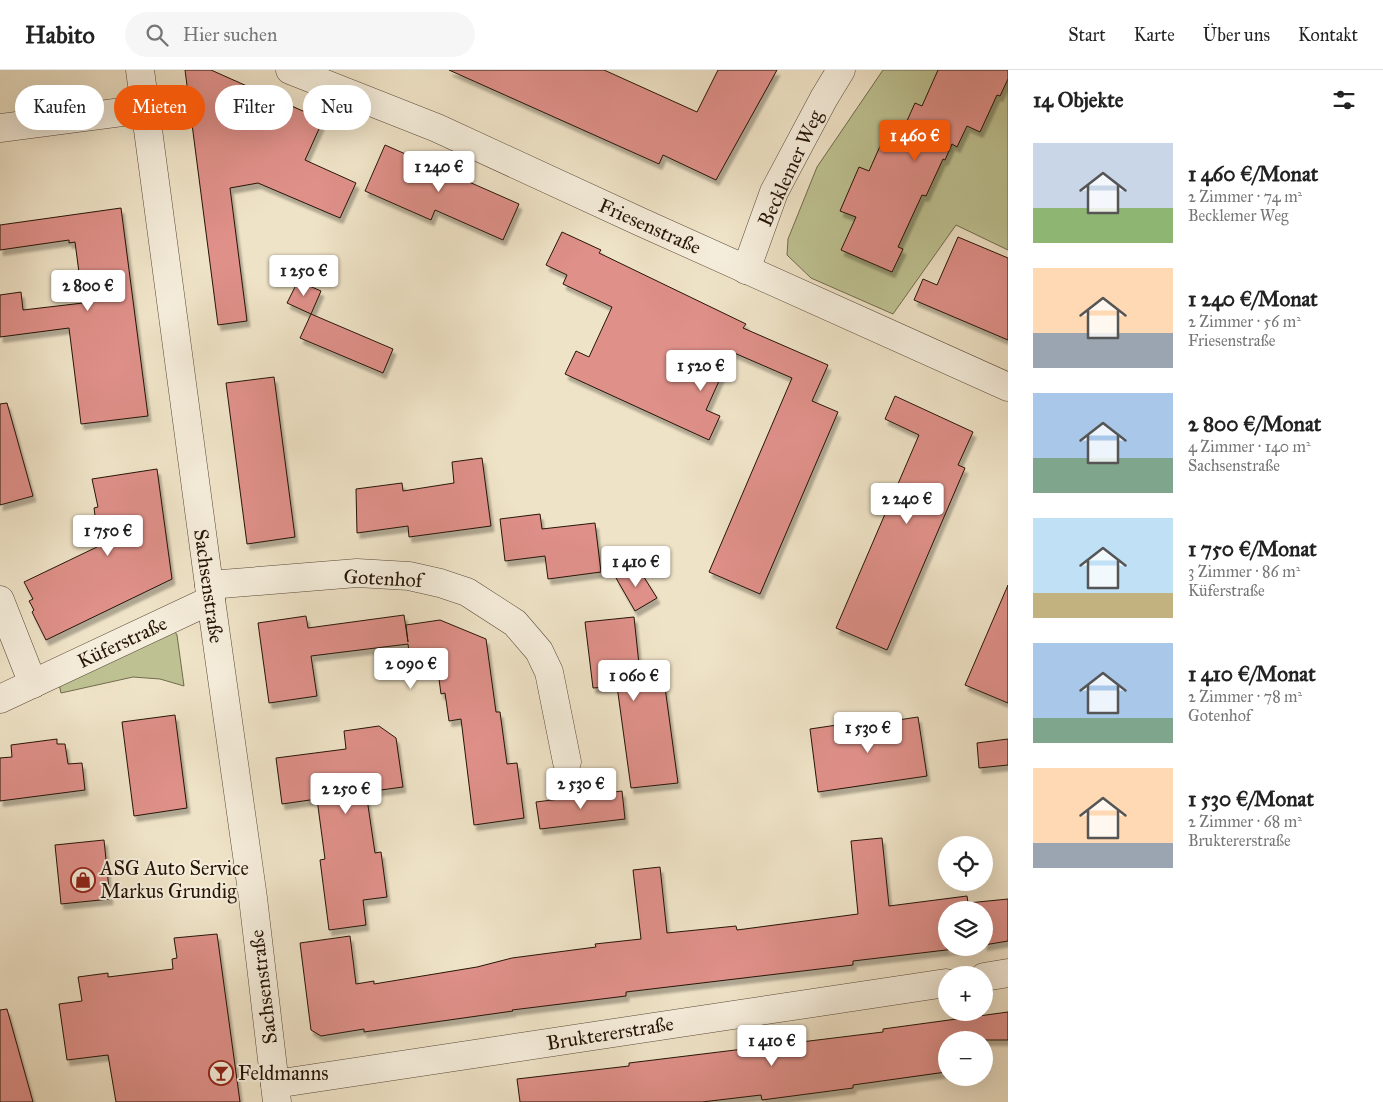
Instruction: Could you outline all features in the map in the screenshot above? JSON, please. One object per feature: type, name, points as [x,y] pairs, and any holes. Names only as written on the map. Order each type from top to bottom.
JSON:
[{"type":"street","name":"Sachsenstraße","points":[[140,70],[142,85]]},
{"type":"street","name":"Friesenstraße","points":[[290,70],[436,128],[1008,387]]},
{"type":"street","name":"Becklemer Weg","points":[[746,270],[774,192],[841,70]]},
{"type":"street","points":[[0,128],[114,113]]},
{"type":"street","name":"Sachsenstraße","points":[[148,130],[253,898],[276,1093]]},
{"type":"street","name":"Gotenhof","points":[[210,593],[357,573],[409,576],[467,592],[515,623],[539,651],[549,672],[567,762]]},
{"type":"street","name":"Küferstraße","points":[[0,699],[210,593]]},
{"type":"street","points":[[0,600],[33,684]]},
{"type":"street","points":[[993,976],[1008,973]]},
{"type":"street","name":"Bruktererstraße","points":[[276,1093],[938,984]]},
{"type":"green space","points":[[883,70],[1008,70],[1008,250],[956,225],[893,314],[811,278],[787,255],[788,239],[817,167]]},
{"type":"green space","points":[[174,630],[177,635],[184,686],[160,679],[133,677],[61,693],[58,680]]},
{"type":"building","points":[[185,70],[211,70],[245,85],[215,85],[215,130],[293,130],[293,107],[303,111],[303,130],[318,130],[305,160],[356,183],[340,218],[258,183],[230,188],[247,321],[218,325],[193,130],[205,130],[205,85],[187,85]]},
{"type":"building","points":[[449,70],[604,70],[697,112],[718,70],[777,70],[716,180],[663,155],[659,164]]},
{"type":"building","points":[[938,70],[1008,70],[1008,79],[1000,96],[997,95],[980,132],[967,126],[957,147],[952,144],[926,196],[922,195],[898,247],[903,249],[892,272],[841,250],[856,217],[840,211],[859,167],[869,171],[889,126],[902,132],[915,103],[922,106]]},
{"type":"building","points":[[385,145],[519,204],[503,240],[435,210],[431,220],[365,191]]},
{"type":"building","points":[[121,208],[148,416],[81,424],[69,328],[0,337],[0,295],[21,292],[23,310],[83,303],[75,242],[69,243],[69,240],[0,250],[0,225]]},
{"type":"building","points":[[562,232],[601,250],[599,253],[746,324],[743,328],[828,365],[812,401],[838,412],[760,594],[709,572],[792,378],[732,352],[706,410],[720,416],[709,440],[565,374],[576,351],[589,357],[612,307],[563,284],[567,275],[546,265]]},
{"type":"building","points":[[958,237],[1008,258],[1008,340],[914,300],[923,279],[937,285]]},
{"type":"building","points":[[298,281],[321,291],[311,314],[287,303]]},
{"type":"building","points":[[311,314],[393,349],[383,373],[300,338]]},
{"type":"building","points":[[274,377],[295,537],[247,544],[226,383]]},
{"type":"building","points":[[895,396],[973,432],[958,465],[965,468],[887,650],[836,628],[919,435],[885,419]]},
{"type":"building","points":[[7,403],[33,496],[0,505],[0,404]]},
{"type":"building","points":[[482,458],[491,526],[409,537],[408,526],[357,533],[356,489],[402,483],[403,491],[454,483],[452,462]]},
{"type":"building","points":[[157,469],[172,579],[46,640],[32,612],[34,610],[29,601],[33,599],[24,582],[99,546],[94,508],[98,507],[92,479]]},
{"type":"building","points":[[540,514],[542,529],[595,523],[601,572],[548,579],[545,556],[505,561],[500,519]]},
{"type":"building","points":[[637,566],[657,598],[635,611],[616,578]]},
{"type":"building","points":[[1008,585],[1008,703],[965,685]]},
{"type":"building","points":[[404,615],[408,642],[406,625],[440,620],[486,639],[496,712],[500,712],[507,764],[517,763],[524,818],[474,825],[461,719],[449,721],[445,693],[441,694],[435,649],[409,652],[408,644],[311,656],[317,696],[269,703],[258,623],[306,616],[308,628]]},
{"type":"building","points":[[634,617],[641,683],[664,680],[678,783],[631,788],[617,686],[593,688],[585,622]]},
{"type":"building","points":[[175,715],[187,808],[134,816],[122,722]]},
{"type":"building","points":[[918,717],[927,776],[818,792],[810,729],[837,725],[837,729]]},
{"type":"building","points":[[379,726],[396,738],[403,787],[366,792],[375,853],[381,852],[387,897],[363,900],[366,925],[329,930],[320,860],[325,859],[317,799],[282,804],[276,758],[346,749],[344,731]]},
{"type":"building","points":[[57,739],[57,744],[65,744],[68,764],[82,763],[85,790],[0,801],[0,758],[12,757],[11,745]]},
{"type":"building","points":[[1008,739],[1008,765],[979,768],[977,743]]},
{"type":"building","points":[[622,791],[625,819],[540,829],[536,802]]},
{"type":"building","points":[[882,838],[889,906],[967,896],[968,901],[938,901],[938,951],[853,961],[853,965],[626,992],[626,996],[512,1010],[364,1032],[364,1029],[321,1036],[311,1030],[300,943],[350,936],[356,984],[374,981],[374,984],[477,967],[512,958],[596,947],[595,944],[641,939],[633,870],[660,867],[667,933],[736,926],[737,930],[858,914],[851,841]]},
{"type":"building","name":"ASG Auto Service Markus Grundig","points":[[104,840],[110,899],[61,904],[55,845]]},
{"type":"building","points":[[1008,899],[1008,941],[993,944],[993,901],[988,901]]},
{"type":"building","points":[[217,934],[240,1102],[116,1102],[108,1055],[67,1060],[59,1004],[82,1001],[78,977],[108,973],[108,977],[173,969],[172,959],[177,958],[174,938]]},
{"type":"building","points":[[7,1009],[33,1102],[0,1102],[0,1010]]},
{"type":"building","points":[[1008,1012],[1008,1040],[993,1040],[993,1031],[938,1031],[938,1073],[853,1085],[853,1088],[762,1100],[761,1095],[702,1102],[520,1102],[517,1079],[629,1066],[629,1063],[883,1032],[883,1029],[942,1021],[993,1021],[993,1014]]},
{"type":"place","name":"ASG Auto Service Markus Grundig","points":[[83,880]]},
{"type":"place","name":"Feldmanns","points":[[221,1073]]}]
